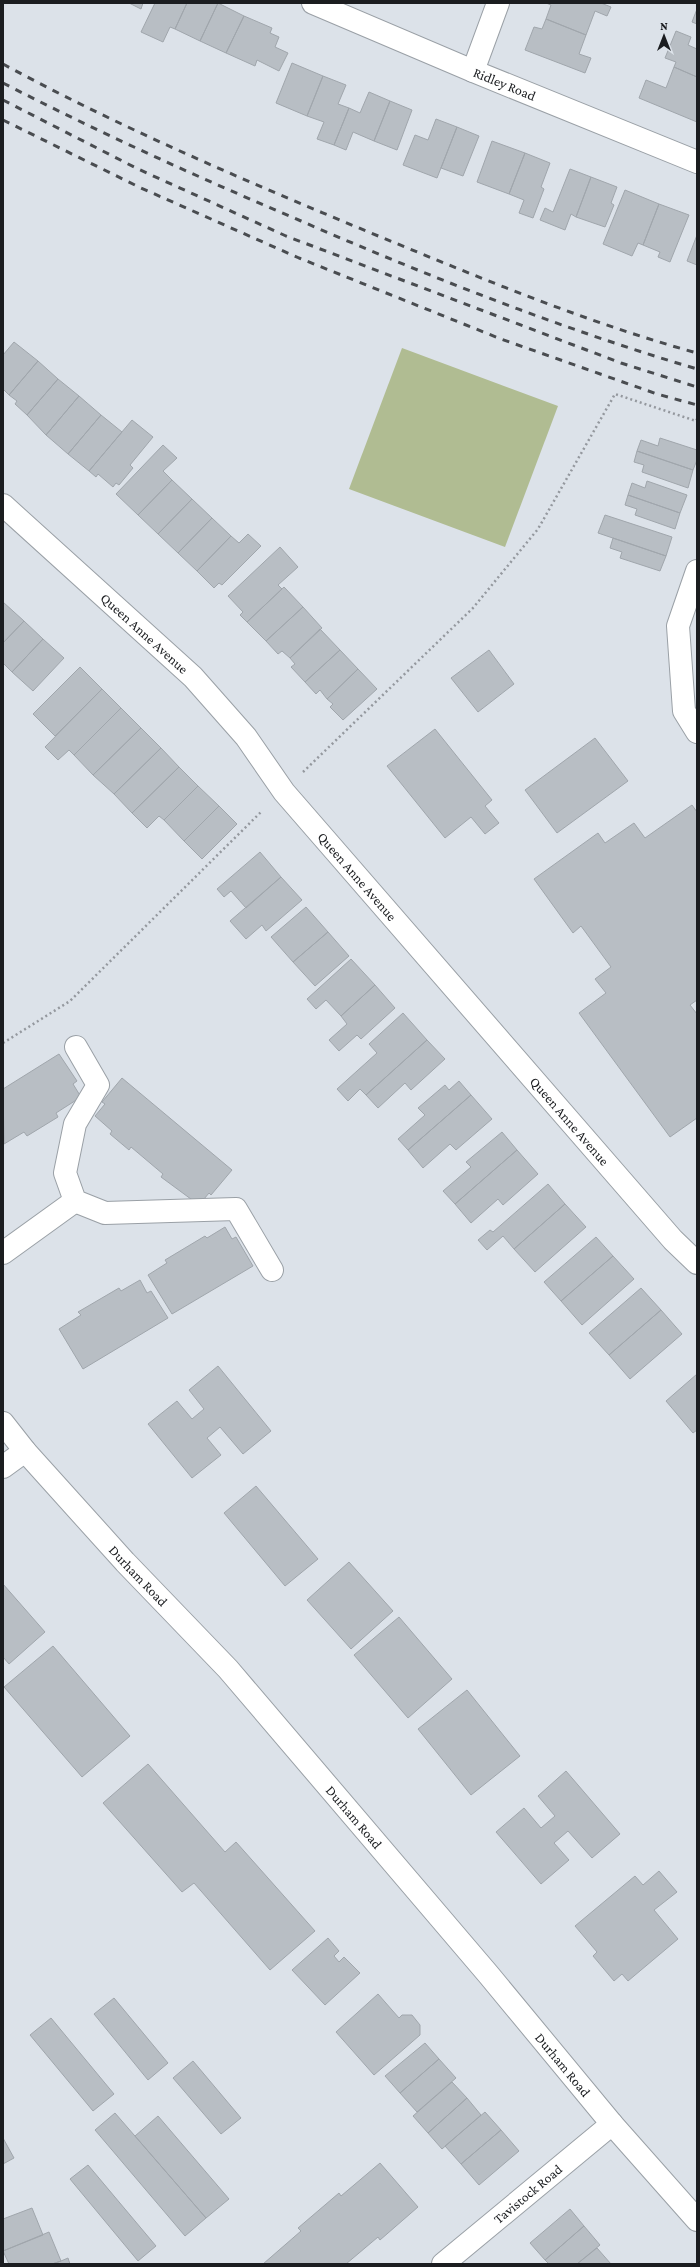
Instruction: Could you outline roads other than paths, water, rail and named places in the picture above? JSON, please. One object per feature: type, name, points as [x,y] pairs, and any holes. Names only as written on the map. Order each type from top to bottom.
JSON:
[{"type":"street","name":"Ridley Road","points":[[314,3],[473,71],[697,162]]},
{"type":"street","points":[[473,71],[498,3]]},
{"type":"street","name":"Queen Anne Avenue","points":[[3,505],[193,677],[246,737],[284,792],[673,1240],[697,1263]]},
{"type":"street","points":[[697,571],[687,628],[684,711],[697,732]]},
{"type":"street","points":[[75,1201],[66,1173],[75,1124],[98,1085],[76,1047]]},
{"type":"street","points":[[3,1253],[75,1201]]},
{"type":"street","points":[[75,1201],[105,1213],[236,1210],[272,1270]]},
{"type":"street","name":"Durham Road","points":[[3,1422],[25,1451],[125,1562],[228,1669],[488,1974],[612,2124],[697,2220]]},
{"type":"street","points":[[3,1467],[25,1451]]},
{"type":"street","name":"Tavistock Road","points":[[443,2264],[612,2124]]},
{"type":"railway","points":[[3,64],[138,132],[277,194],[532,298],[655,341],[697,353]]},
{"type":"railway","points":[[3,83],[76,120],[188,172],[398,262],[497,301],[596,337],[697,369]]},
{"type":"railway","points":[[3,100],[138,169],[286,236],[621,363],[697,387]]},
{"type":"railway","points":[[3,120],[141,188],[299,258],[501,339],[657,394],[697,405]]}]
